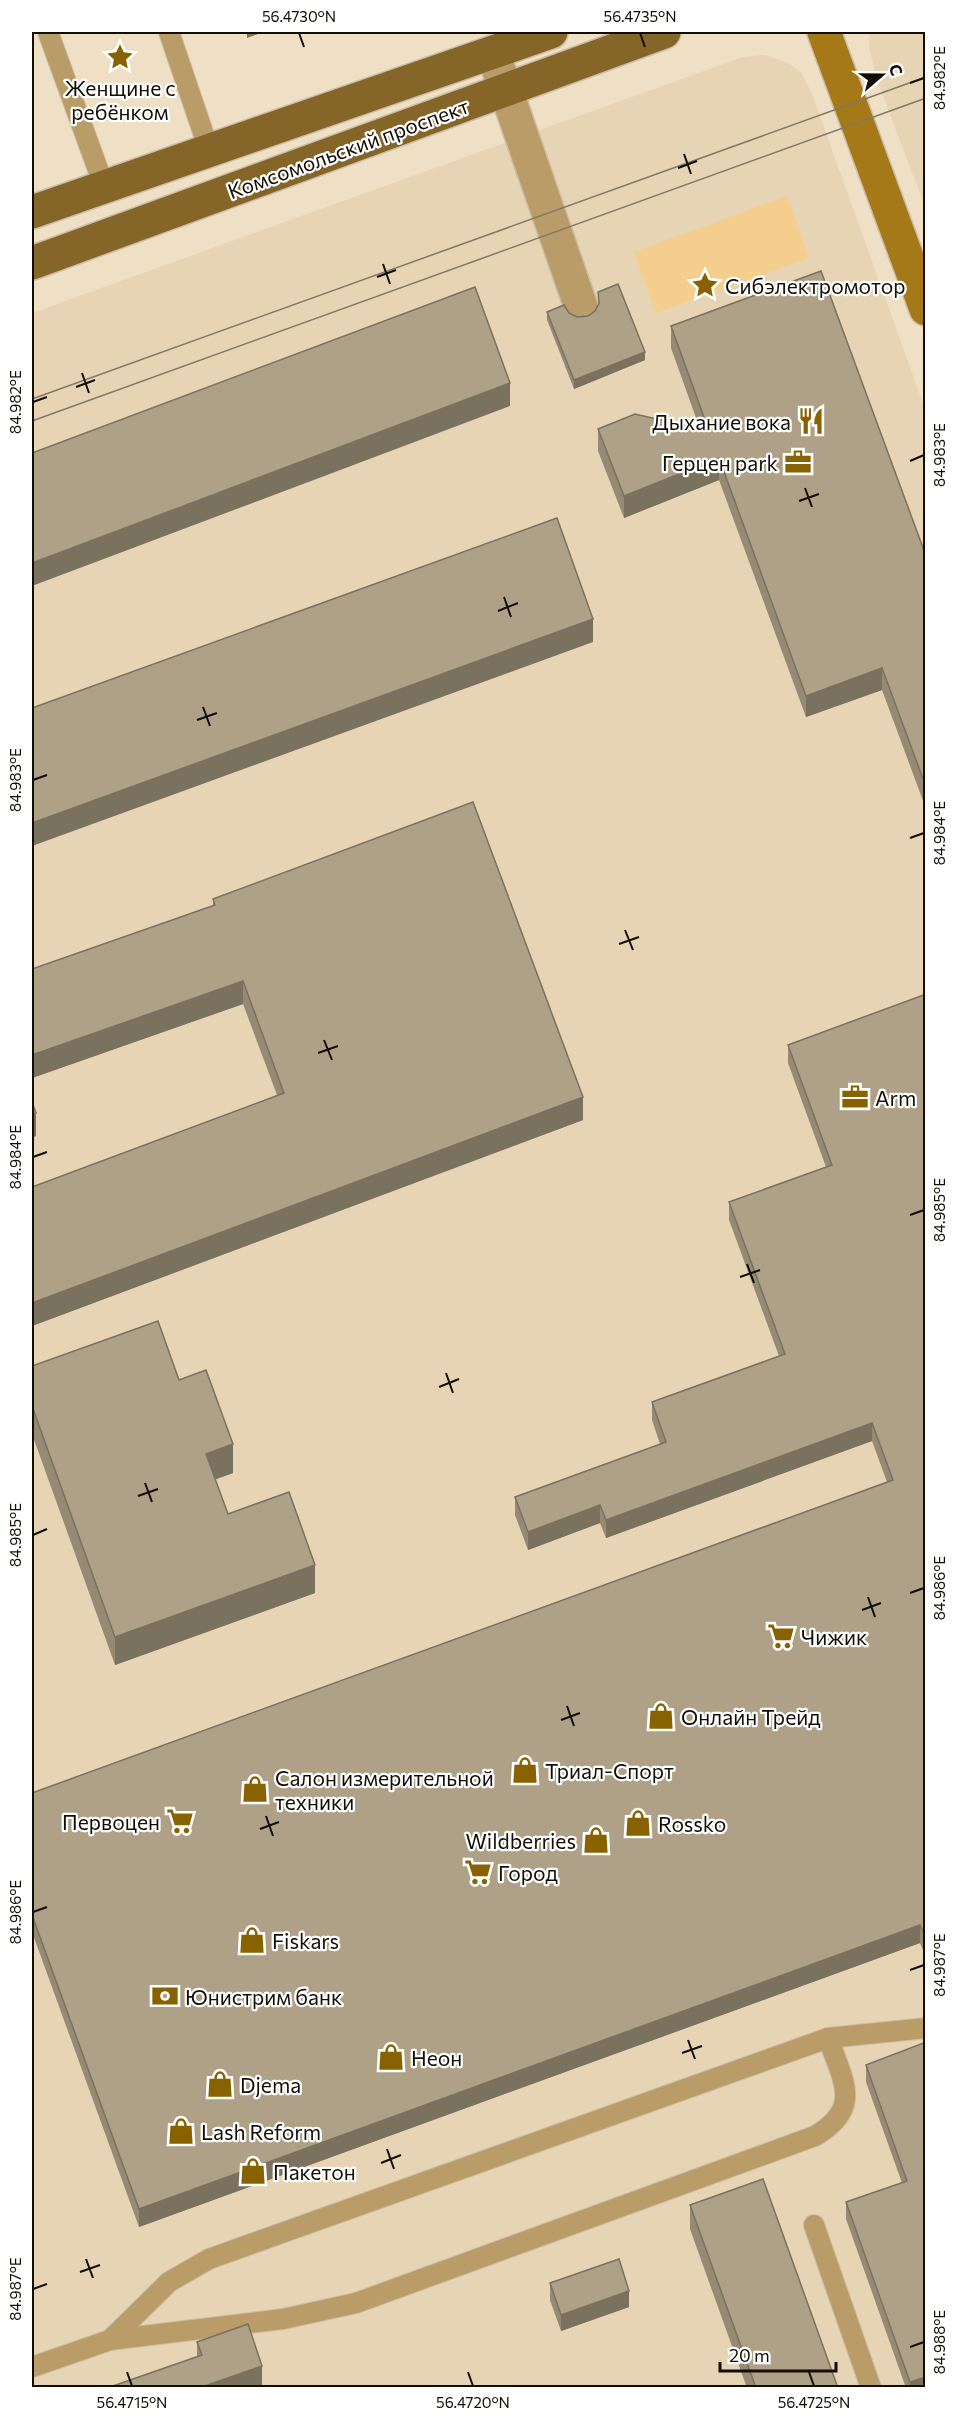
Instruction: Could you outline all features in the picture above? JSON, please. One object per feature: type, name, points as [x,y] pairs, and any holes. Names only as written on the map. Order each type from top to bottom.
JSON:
[{"type":"main road","name":"Комсомольский проспект","points":[[32,212],[550,32]]},
{"type":"main road","name":"Комсомольский проспект","points":[[32,263],[664,32]]},
{"type":"street","points":[[824,32],[926,309]]},
{"type":"street","points":[[493,53],[581,307]]},
{"type":"lane","points":[[48,32],[104,186]]},
{"type":"lane","points":[[169,32],[209,150]]},
{"type":"lane","points":[[110,2340],[170,2282],[209,2259],[828,2038],[926,2028]]},
{"type":"lane","points":[[32,2367],[110,2340],[283,2319],[356,2303],[815,2136],[831,2127],[841,2114],[846,2100],[843,2080],[828,2038]]},
{"type":"lane","points":[[814,2225],[871,2388]]},
{"type":"shaded area","points":[[870,32],[925,32],[925,207],[877,80],[869,47]]},
{"type":"shaded area","points":[[764,55],[786,62],[801,72],[812,94],[925,409],[925,2387],[32,2388],[32,313],[743,57]]},
{"type":"shaded area","points":[[787,196],[809,258],[656,313],[634,252]]},
{"type":"building","name":"Герцен park","points":[[821,271],[926,556],[926,787],[882,668],[806,696],[719,458],[624,496],[598,429],[635,414],[709,431],[671,326]]},
{"type":"building","points":[[618,284],[645,352],[574,380],[547,312],[564,305],[569,313],[577,317],[588,316],[595,311],[599,303],[598,292]]},
{"type":"building","points":[[475,287],[510,383],[32,563],[32,453]]},
{"type":"building","points":[[557,518],[593,619],[32,823],[32,708]]},
{"type":"building","points":[[473,802],[583,1097],[32,1303],[32,1187],[284,1093],[243,981],[32,1055],[32,969],[215,905],[213,899]]},
{"type":"building","name":"Город","points":[[926,994],[926,1939],[920,1925],[139,2209],[32,1915],[32,1793],[893,1480],[872,1423],[606,1520],[600,1505],[528,1532],[515,1497],[666,1442],[652,1402],[785,1354],[729,1202],[832,1165],[788,1045]]},
{"type":"building","points":[[32,1102],[36,1113],[32,1114]]},
{"type":"building","points":[[158,1321],[179,1380],[206,1370],[233,1444],[206,1454],[228,1514],[289,1492],[315,1565],[115,1637],[32,1406],[32,1366]]},
{"type":"building","points":[[926,2042],[926,2377],[910,2382],[846,2202],[907,2181],[866,2065]]},
{"type":"building","points":[[763,2179],[838,2388],[756,2388],[690,2205]]},
{"type":"building","points":[[619,2259],[629,2291],[561,2315],[550,2283]]},
{"type":"building","points":[[248,2324],[262,2366],[199,2388],[107,2388],[202,2355],[197,2342]]},
{"type":"tram line","points":[[32,399],[926,77]]},
{"type":"tram line","points":[[32,421],[926,98]]},
{"type":"place","name":"Женщине с ребёнком","points":[[120,57]]},
{"type":"place","name":"Сибэлектромотор","points":[[705,285]]},
{"type":"place","name":"Дыхание вока","points":[[811,421]]},
{"type":"place","name":"Герцен park","points":[[798,462]]},
{"type":"place","name":"Arm","points":[[855,1097]]},
{"type":"place","name":"Чижик","points":[[781,1636]]},
{"type":"place","name":"Онлайн Трейд","points":[[661,1716]]},
{"type":"place","name":"Триал-Спорт","points":[[525,1770]]},
{"type":"place","name":"Салон измерительной техники","points":[[255,1789]]},
{"type":"place","name":"Первоцен","points":[[180,1821]]},
{"type":"place","name":"Rossko","points":[[638,1823]]},
{"type":"place","name":"Wildberries","points":[[596,1840]]},
{"type":"place","name":"Город","points":[[478,1872]]},
{"type":"place","name":"Fiskars","points":[[252,1940]]},
{"type":"place","name":"Юнистрим банк","points":[[165,1996]]},
{"type":"place","name":"Неон","points":[[391,2057]]},
{"type":"place","name":"Djema","points":[[220,2084]]},
{"type":"place","name":"Lash Reform","points":[[181,2131]]},
{"type":"place","name":"Пакетон","points":[[253,2171]]}]
